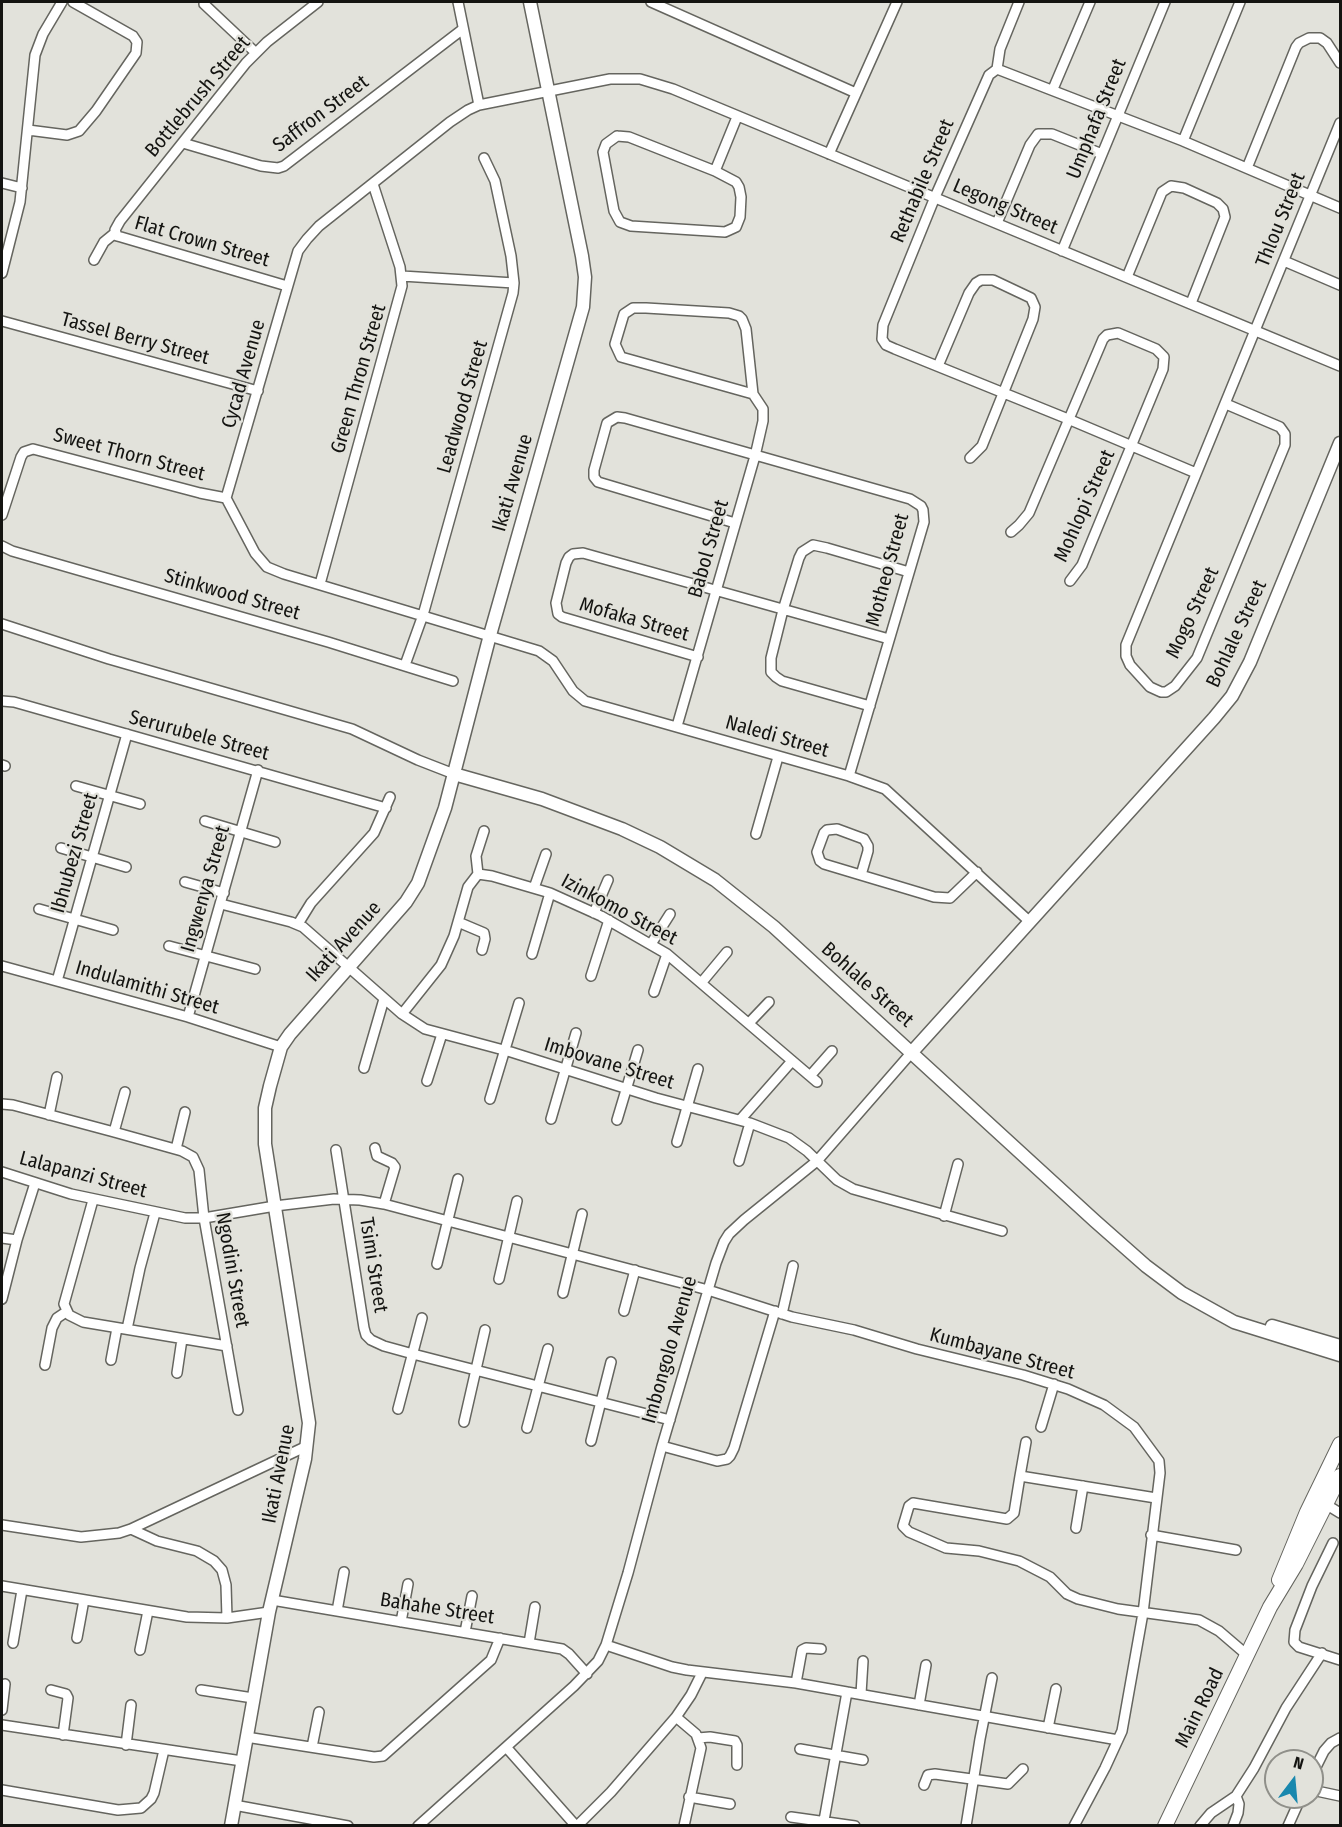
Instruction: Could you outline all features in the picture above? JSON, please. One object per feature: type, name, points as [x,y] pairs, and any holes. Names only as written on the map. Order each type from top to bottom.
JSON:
[{"type":"main road","name":"Main Road","points":[[1270,1607],[1277,1583],[1307,1512],[1341,1444]]},
{"type":"main road","name":"Main Road","points":[[1165,1826],[1270,1607],[1296,1564],[1341,1476]]},
{"type":"street","points":[[2,273],[4,254],[16,222],[22,188],[35,56],[62,2]]},
{"type":"street","points":[[28,130],[67,135],[79,131],[136,54],[137,42],[133,36],[74,2]]},
{"type":"street","points":[[205,2],[256,53]]},
{"type":"street","name":"Bottlebrush Street","points":[[94,260],[104,242],[225,87],[256,53],[318,2]]},
{"type":"street","points":[[458,2],[479,105]]},
{"type":"street","name":"Ikati Avenue","points":[[231,1826],[253,1698],[307,1446],[309,1423],[264,1127],[270,1086],[281,1047],[299,1022],[412,893],[423,871],[445,808],[584,296],[582,256],[530,2]]},
{"type":"street","points":[[651,2],[856,93]]},
{"type":"street","points":[[829,154],[897,2]]},
{"type":"street","points":[[1019,2],[1000,49],[997,69],[1183,141],[1341,208]]},
{"type":"street","points":[[1053,89],[1090,2]]},
{"type":"street","name":"Umphafa Street","points":[[1062,250],[1165,2]]},
{"type":"street","points":[[1183,141],[1240,2]]},
{"type":"street","name":"Saffron Street","points":[[183,143],[261,166],[278,168],[284,166],[463,28]]},
{"type":"street","points":[[1247,168],[1296,47],[1309,38],[1320,38],[1327,43],[1341,63]]},
{"type":"street","name":"Rethabile Street","points":[[997,69],[989,75],[935,197],[883,325],[881,335],[884,342],[890,347],[1068,418],[1196,473]]},
{"type":"street","name":"Legong Street","points":[[548,91],[610,79],[640,79],[673,89],[1341,366]]},
{"type":"street","name":"Cycad Avenue","points":[[226,498],[287,286],[296,257],[306,239],[450,122],[479,105],[548,91]]},
{"type":"street","points":[[715,171],[737,117]]},
{"type":"street","name":"Thlou Street","points":[[1255,330],[1339,129]]},
{"type":"street","points":[[997,224],[1030,145],[1038,134],[1052,134],[1102,154]]},
{"type":"street","points":[[624,136],[715,171],[736,182],[740,191],[741,217],[732,231],[631,226],[616,218],[603,152],[611,139],[624,136]]},
{"type":"street","name":"Leadwood Street","points":[[405,665],[423,615],[514,283],[511,256],[497,189],[484,158]]},
{"type":"street","points":[[2,183],[22,188]]},
{"type":"street","name":"Green Thron Street","points":[[320,584],[400,297],[402,276],[373,184]]},
{"type":"street","points":[[1127,277],[1162,192],[1171,186],[1184,188],[1217,203],[1223,209],[1225,217],[1191,303]]},
{"type":"street","name":"Flat Crown Street","points":[[116,229],[121,237],[287,286]]},
{"type":"street","points":[[1284,261],[1341,285]]},
{"type":"street","points":[[402,276],[514,283]]},
{"type":"street","points":[[938,366],[972,287],[981,280],[993,280],[1031,298],[1035,307],[1033,319],[982,446],[970,458]]},
{"type":"street","points":[[633,308],[639,308],[739,316],[745,323],[753,394],[621,357],[615,344],[624,314],[633,308]]},
{"type":"street","name":"Tassel Berry Street","points":[[2,321],[258,392]]},
{"type":"street","name":"Mogo Street","points":[[1226,404],[1280,427],[1285,435],[1285,445],[1197,658],[1175,686],[1166,692],[1161,692],[1150,687],[1130,665],[1125,649],[1255,330]]},
{"type":"street","name":"Mohlopi Street","points":[[1068,418],[1099,345],[1107,335],[1123,334],[1161,353],[1164,363],[1132,446],[1082,565],[1070,581]]},
{"type":"street","name":"Babol Street","points":[[677,726],[755,456],[764,415],[761,404],[753,394]]},
{"type":"street","name":"Motheo Street","points":[[735,523],[598,482],[594,477],[594,470],[604,430],[611,419],[625,418],[916,502],[924,510],[909,572],[849,776]]},
{"type":"street","points":[[1011,532],[1029,513],[1068,418]]},
{"type":"street","name":"Bohlale Street","points":[[1030,922],[1232,696],[1250,662],[1341,443]]},
{"type":"street","name":"Sweet Thorn Street","points":[[2,515],[24,452],[39,450],[200,494],[226,498]]},
{"type":"street","points":[[226,498],[255,553],[267,567],[490,636]]},
{"type":"street","points":[[870,706],[782,681],[771,672],[771,658],[783,610],[799,558],[802,552],[813,545],[909,572]]},
{"type":"street","name":"Stinkwood Street","points":[[2,546],[12,551],[453,681]]},
{"type":"street","name":"Mofaka Street","points":[[698,657],[562,617],[558,614],[556,603],[566,563],[573,554],[584,553],[716,590]]},
{"type":"street","points":[[716,590],[889,639]]},
{"type":"street","points":[[2,624],[110,659],[352,729],[454,774]]},
{"type":"street","name":"Naledi Street","points":[[490,636],[547,655],[573,692],[585,701],[849,776],[874,784],[893,794],[1030,922]]},
{"type":"street","name":"Serurubele Street","points":[[2,701],[14,702],[386,808]]},
{"type":"street","name":"Ibhubezi Street","points":[[57,981],[127,734]]},
{"type":"street","points":[[756,834],[778,757]]},
{"type":"street","name":"Ingwenya Street","points":[[188,1017],[258,770]]},
{"type":"street","name":"Bohlale Street","points":[[454,774],[542,799],[622,829],[690,865],[734,893],[1138,1258],[1182,1293],[1241,1324],[1341,1355]]},
{"type":"street","points":[[76,786],[140,804]]},
{"type":"street","points":[[298,924],[311,903],[380,825],[390,797]]},
{"type":"street","points":[[205,822],[275,842]]},
{"type":"street","points":[[861,875],[868,850],[864,839],[837,829],[824,833],[817,852],[820,861],[829,867],[943,899],[957,894],[977,872]]},
{"type":"street","points":[[402,1014],[441,965],[448,951],[468,888],[478,874],[476,856],[484,831]]},
{"type":"street","points":[[61,848],[126,867]]},
{"type":"street","points":[[534,888],[546,854]]},
{"type":"street","name":"Izinkomo Street","points":[[478,874],[550,893],[609,920],[651,944],[702,982],[813,1079],[832,1051]]},
{"type":"street","points":[[594,913],[608,880]]},
{"type":"street","points":[[185,882],[224,893]]},
{"type":"street","points":[[532,954],[550,893]]},
{"type":"street","name":"Imbovane Street","points":[[221,904],[298,924],[415,1024],[442,1034],[504,1050],[750,1123],[789,1138],[837,1180],[853,1189],[1002,1231]]},
{"type":"street","points":[[39,909],[112,930]]},
{"type":"street","points":[[651,944],[670,914]]},
{"type":"street","points":[[591,976],[609,920]]},
{"type":"street","points":[[458,922],[484,933],[483,950]]},
{"type":"street","name":"Imbongolo Avenue","points":[[418,1826],[587,1674],[598,1661],[606,1645],[628,1574],[662,1446],[720,1250],[729,1234],[817,1161],[1030,922]]},
{"type":"street","points":[[169,946],[255,969]]},
{"type":"street","points":[[702,982],[727,952]]},
{"type":"street","points":[[654,992],[667,954]]},
{"type":"street","name":"Indulamithi Street","points":[[2,966],[188,1017],[281,1047]]},
{"type":"street","points":[[364,1068],[384,999]]},
{"type":"street","points":[[749,1023],[769,1002]]},
{"type":"street","points":[[490,1099],[519,1004]]},
{"type":"street","points":[[551,1119],[576,1033]]},
{"type":"street","points":[[427,1081],[442,1034]]},
{"type":"street","points":[[617,1120],[638,1050]]},
{"type":"street","points":[[740,1120],[792,1061]]},
{"type":"street","points":[[677,1142],[698,1069]]},
{"type":"street","points":[[49,1115],[57,1077]]},
{"type":"street","points":[[114,1132],[125,1092]]},
{"type":"street","name":"Ngodini Street","points":[[2,1104],[176,1149],[188,1154],[197,1163],[204,1218],[238,1410]]},
{"type":"street","points":[[176,1149],[185,1112]]},
{"type":"street","points":[[739,1161],[750,1123]]},
{"type":"street","points":[[375,1148],[377,1156],[392,1163],[395,1167],[384,1204]]},
{"type":"street","name":"Tsimi Street","points":[[336,1149],[366,1335],[377,1344],[670,1420]]},
{"type":"street","points":[[944,1216],[958,1164]]},
{"type":"street","name":"Lalapanzi Street","points":[[2,1172],[93,1200],[185,1218],[204,1218],[275,1206],[345,1199],[384,1204],[708,1290]]},
{"type":"street","points":[[437,1264],[458,1179]]},
{"type":"street","points":[[2,1299],[17,1240],[35,1184]]},
{"type":"street","points":[[93,1200],[66,1294],[64,1304],[66,1312],[83,1322],[227,1346]]},
{"type":"street","points":[[499,1279],[517,1201]]},
{"type":"street","name":"Lalapanzi Street","points":[[127,1329],[155,1213]]},
{"type":"street","points":[[563,1293],[582,1214]]},
{"type":"street","points":[[2,1238],[17,1240]]},
{"type":"street","points":[[662,1446],[717,1461],[730,1456],[793,1266]]},
{"type":"street","points":[[624,1311],[635,1270]]},
{"type":"street","name":"Kumbayane Street","points":[[708,1290],[778,1312],[855,1330],[916,1349],[1054,1384],[1104,1406],[1134,1427],[1159,1461],[1160,1473],[1143,1613],[1125,1711],[1118,1740],[1074,1826]]},
{"type":"street","name":"Bohlale Street","points":[[1205,1305],[1341,1346]]},
{"type":"street","points":[[45,1365],[51,1328],[57,1318],[66,1312]]},
{"type":"street","points":[[398,1409],[422,1318]]},
{"type":"street","points":[[111,1360],[117,1328]]},
{"type":"street","points":[[464,1422],[485,1330]]},
{"type":"street","points":[[177,1373],[182,1339]]},
{"type":"street","points":[[527,1428],[548,1348]]},
{"type":"street","points":[[591,1441],[611,1362]]},
{"type":"street","points":[[1041,1427],[1054,1384]]},
{"type":"street","points":[[1026,1442],[1014,1513],[1007,1519],[913,1503],[910,1504],[903,1524],[904,1528],[946,1548],[979,1551],[1019,1561],[1050,1577],[1067,1594],[1078,1599],[1118,1609],[1199,1620],[1220,1631],[1247,1655]]},
{"type":"street","points":[[2,1525],[81,1537],[113,1534],[131,1529],[307,1446]]},
{"type":"street","points":[[1020,1476],[1156,1498]]},
{"type":"street","points":[[1076,1528],[1083,1486]]},
{"type":"street","points":[[1327,1505],[1341,1513]]},
{"type":"street","points":[[131,1529],[157,1541],[197,1551],[219,1565],[225,1580],[227,1618]]},
{"type":"street","points":[[1151,1535],[1236,1550]]},
{"type":"street","points":[[1333,1543],[1299,1619],[1294,1642],[1299,1647],[1341,1659]]},
{"type":"street","points":[[337,1611],[344,1572]]},
{"type":"street","points":[[400,1622],[408,1584]]},
{"type":"street","name":"Bahahe Street","points":[[2,1586],[187,1617],[227,1618],[271,1606],[337,1611],[562,1649],[587,1674]]},
{"type":"street","points":[[12,1643],[21,1590]]},
{"type":"street","points":[[465,1632],[472,1596]]},
{"type":"street","points":[[77,1638],[84,1600]]},
{"type":"street","points":[[529,1643],[536,1606]]},
{"type":"street","points":[[140,1650],[148,1611]]},
{"type":"street","points":[[246,1737],[374,1757],[387,1754],[491,1660],[500,1638]]},
{"type":"street","points":[[606,1645],[672,1668],[796,1683],[1118,1740]]},
{"type":"street","points":[[796,1683],[802,1650],[820,1649]]},
{"type":"street","points":[[1200,1826],[1211,1814],[1236,1796],[1254,1768],[1286,1708],[1322,1653]]},
{"type":"street","points":[[861,1694],[863,1661]]},
{"type":"street","points":[[919,1705],[926,1665]]},
{"type":"street","points":[[506,1747],[577,1826],[611,1792],[676,1717],[702,1673]]},
{"type":"street","points":[[966,1826],[992,1678]]},
{"type":"street","points":[[2,1710],[5,1684]]},
{"type":"street","points":[[1048,1728],[1056,1689]]},
{"type":"street","points":[[51,1690],[66,1694],[68,1698],[63,1735]]},
{"type":"street","points":[[201,1690],[253,1698]]},
{"type":"street","points":[[824,1823],[847,1692]]},
{"type":"street","points":[[126,1745],[131,1705]]},
{"type":"street","points":[[312,1747],[320,1712]]},
{"type":"street","points":[[676,1717],[698,1738],[701,1752],[684,1826]]},
{"type":"street","points":[[2,1725],[242,1761]]},
{"type":"street","points":[[698,1738],[706,1736],[735,1741],[737,1766]]},
{"type":"street","points":[[1324,1751],[1331,1743],[1341,1738]]},
{"type":"street","points":[[800,1749],[863,1760]]},
{"type":"street","points":[[2,1790],[118,1810],[141,1808],[154,1793],[164,1750]]},
{"type":"street","points":[[924,1785],[930,1774],[1008,1784],[1023,1769]]},
{"type":"street","points":[[1324,1792],[1341,1796]]},
{"type":"street","points":[[1233,1826],[1239,1804],[1236,1796]]},
{"type":"street","points":[[689,1797],[730,1804]]},
{"type":"street","points":[[234,1805],[312,1822],[348,1826]]},
{"type":"street","points":[[1288,1826],[1295,1809]]},
{"type":"street","points":[[791,1816],[824,1823],[855,1826]]}]
